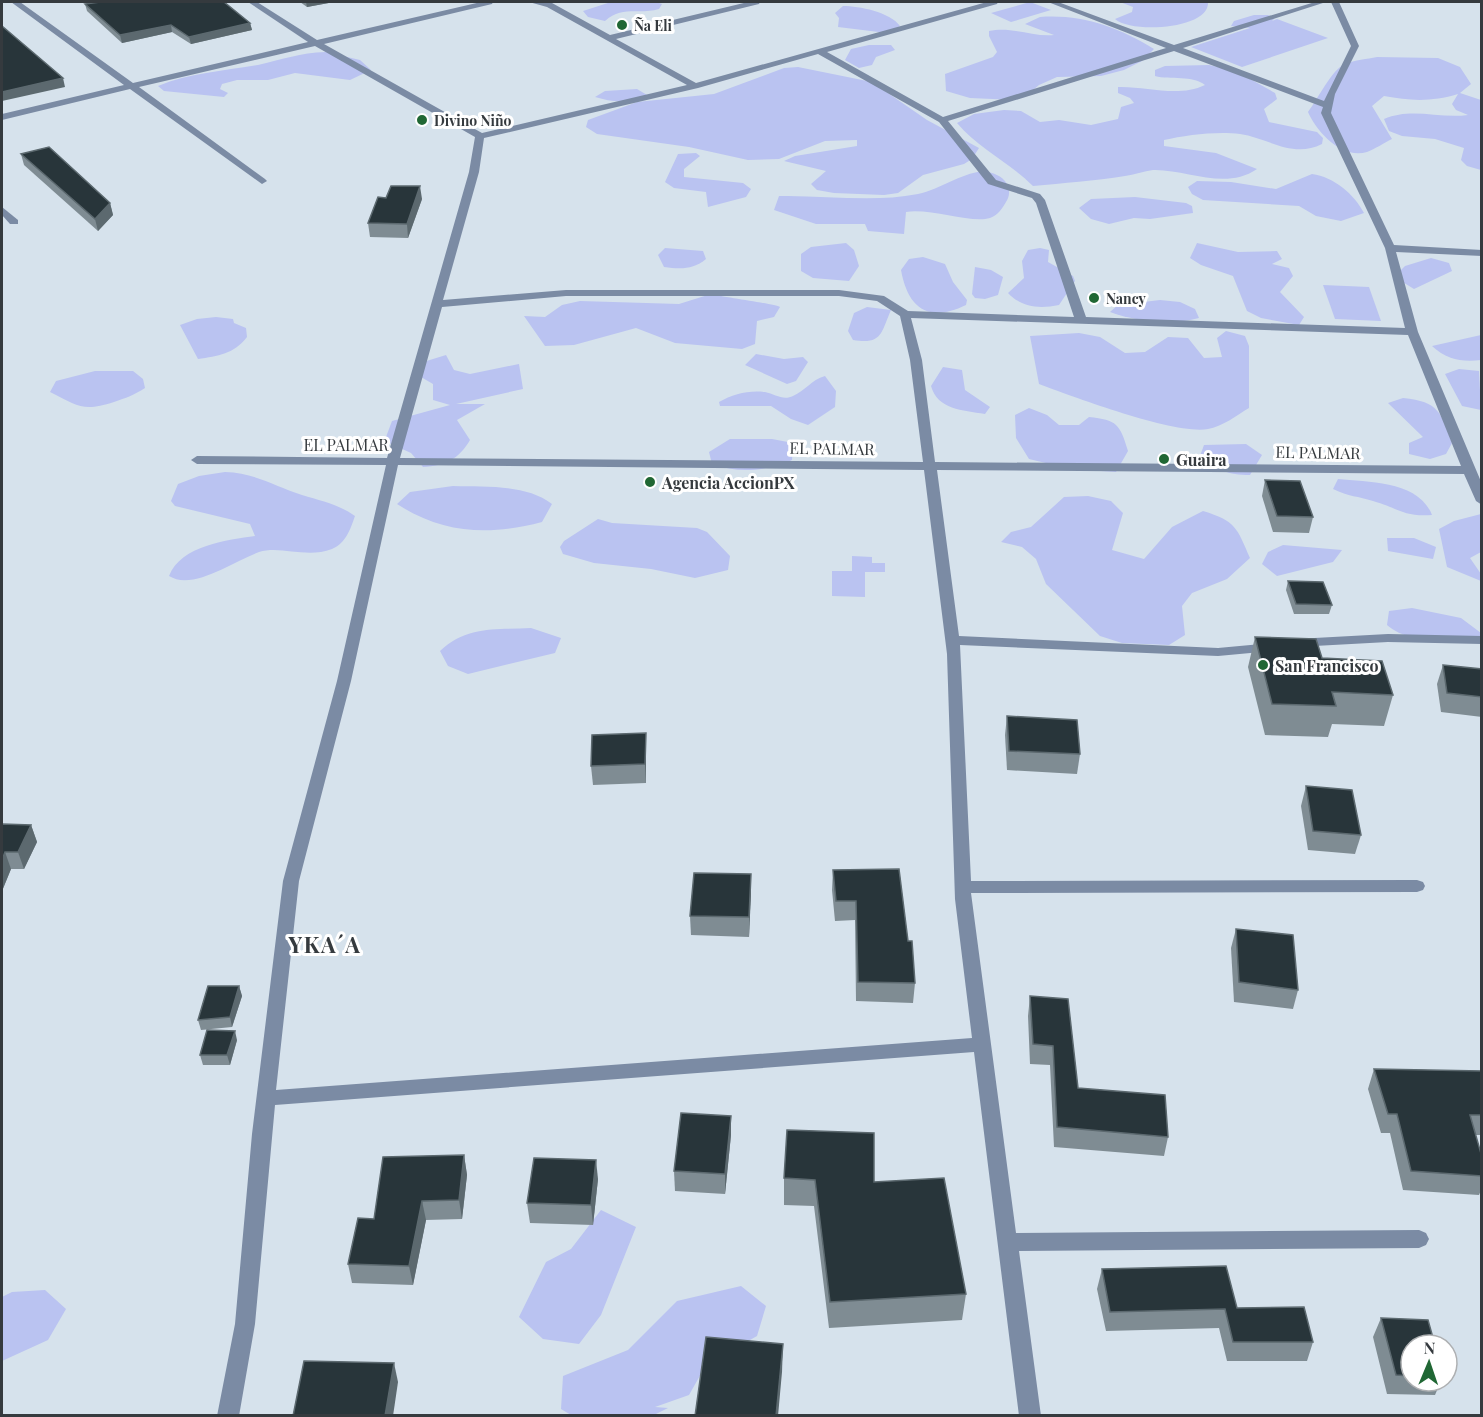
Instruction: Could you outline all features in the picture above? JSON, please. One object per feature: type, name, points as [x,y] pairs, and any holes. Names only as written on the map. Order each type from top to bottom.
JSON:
[{"type":"street","points":[[15,2],[262,181]]},
{"type":"street","points":[[252,2],[282,23],[480,137],[695,86],[994,2]]},
{"type":"street","points":[[2,117],[489,2]]},
{"type":"street","points":[[533,2],[549,5],[695,86]]},
{"type":"street","points":[[609,38],[756,2]]},
{"type":"street","points":[[1052,2],[1326,105]]},
{"type":"street","points":[[942,120],[1322,2]]},
{"type":"street","points":[[1335,2],[1355,46],[1326,105],[1330,123],[1355,170],[1390,248],[1412,332],[1467,470],[1482,501]]},
{"type":"street","points":[[819,51],[942,120],[992,182],[1026,192],[1041,202],[1081,320]]},
{"type":"street","points":[[228,1416],[245,1324],[262,1134],[268,1098],[291,881],[344,681],[393,460],[474,172],[480,137]]},
{"type":"street","points":[[2,210],[14,222]]},
{"type":"street","points":[[1390,248],[1482,253]]},
{"type":"street","points":[[437,304],[566,293],[840,292],[880,298],[905,314],[1412,332]]},
{"type":"street","points":[[905,314],[916,360],[952,640],[956,685],[963,887],[1030,1416]]},
{"type":"street","name":"EL PALMAR","points":[[197,460],[1467,470]]},
{"type":"street","points":[[952,640],[1218,652],[1332,639],[1482,640]]},
{"type":"street","points":[[963,887],[1417,886]]},
{"type":"street","points":[[268,1098],[982,1044]]},
{"type":"street","points":[[1007,1242],[1419,1239]]},
{"type":"shaded area","points":[[611,2],[662,4],[659,9],[652,11],[618,13],[605,21],[588,17],[583,11]]},
{"type":"shaded area","points":[[1030,2],[1051,10],[1011,22],[991,13]]},
{"type":"shaded area","points":[[1120,2],[1208,2],[1205,11],[1197,18],[1169,26],[1152,27],[1124,24],[1115,19],[1132,12],[1133,7]]},
{"type":"shaded area","points":[[843,6],[857,7],[882,14],[900,26],[887,33],[838,27],[839,18],[835,13]]},
{"type":"shaded area","points":[[1254,15],[1268,15],[1275,18],[1272,21],[1277,19],[1328,38],[1242,67],[1191,47],[1250,28],[1231,26],[1234,21]]},
{"type":"shaded area","points":[[1040,17],[1085,20],[1113,28],[1154,49],[1142,61],[1124,70],[1101,76],[1057,77],[1015,100],[970,98],[946,91],[945,74],[993,57],[997,52],[989,31],[1006,30],[1054,35],[1025,24]]},
{"type":"shaded area","points":[[869,45],[891,45],[895,50],[876,57],[872,65],[859,68],[845,60],[851,49]]},
{"type":"shaded area","points":[[326,52],[360,60],[371,70],[350,80],[295,73],[268,80],[237,80],[222,84],[220,89],[228,93],[224,97],[164,91],[158,86],[195,75]]},
{"type":"shaded area","points":[[1377,57],[1438,58],[1460,67],[1471,84],[1460,93],[1481,100],[1481,170],[1467,166],[1461,160],[1464,148],[1435,139],[1402,136],[1389,131],[1384,119],[1405,114],[1468,115],[1456,110],[1452,104],[1458,94],[1421,100],[1384,96],[1372,106],[1392,139],[1367,152],[1348,152],[1339,148],[1324,135],[1308,112],[1325,85],[1345,64]]},
{"type":"shaded area","points":[[1209,65],[1236,71],[1275,93],[1277,99],[1264,109],[1269,122],[1317,132],[1323,138],[1322,144],[1301,149],[1281,146],[1240,134],[1192,135],[1164,140],[1164,146],[1216,153],[1257,169],[1245,175],[1219,179],[1153,170],[1114,178],[1033,186],[957,123],[974,114],[1004,110],[1021,111],[1040,122],[1059,120],[1091,125],[1118,119],[1121,107],[1134,103],[1130,98],[1118,93],[1118,87],[1173,91],[1195,89],[1205,85],[1194,80],[1155,76],[1155,70],[1165,66]]},
{"type":"shaded area","points":[[798,67],[872,82],[927,120],[979,148],[972,159],[964,164],[923,175],[898,193],[884,195],[834,193],[817,190],[811,184],[826,171],[784,161],[795,156],[857,146],[857,140],[825,141],[779,159],[748,160],[689,147],[597,134],[586,127],[588,120],[637,102],[714,94],[784,68]]},
{"type":"shaded area","points":[[637,89],[647,95],[634,100],[621,101],[595,97],[605,91]]},
{"type":"shaded area","points":[[696,153],[700,156],[684,169],[684,177],[743,183],[751,189],[746,197],[708,207],[706,192],[674,188],[665,182],[678,154]]},
{"type":"shaded area","points":[[983,171],[1003,178],[1009,191],[1003,207],[990,218],[973,219],[927,212],[906,212],[904,234],[868,231],[865,224],[816,224],[774,210],[779,196],[901,197],[926,192],[966,175]]},
{"type":"shaded area","points":[[1312,174],[1328,179],[1342,188],[1355,199],[1364,213],[1341,221],[1316,216],[1299,206],[1203,200],[1192,194],[1188,187],[1197,181],[1231,182],[1276,189]]},
{"type":"shaded area","points":[[1135,197],[1186,203],[1192,206],[1193,213],[1150,219],[1134,218],[1109,224],[1091,219],[1079,208],[1091,199]]},
{"type":"shaded area","points":[[846,243],[854,250],[859,266],[849,281],[813,278],[801,271],[801,254],[811,247]]},
{"type":"shaded area","points":[[1197,243],[1238,252],[1277,251],[1282,259],[1272,264],[1289,268],[1293,276],[1280,292],[1304,317],[1299,325],[1261,318],[1247,311],[1233,276],[1201,265],[1190,258]]},
{"type":"shaded area","points":[[665,248],[703,251],[706,259],[686,268],[664,267],[658,255]]},
{"type":"shaded area","points":[[1040,248],[1049,250],[1048,262],[1073,276],[1075,281],[1059,305],[1032,306],[1019,302],[1008,293],[1024,278],[1022,261],[1028,250]]},
{"type":"shaded area","points":[[923,257],[945,264],[953,282],[967,300],[966,305],[941,313],[922,309],[915,303],[904,283],[901,270],[909,259]]},
{"type":"shaded area","points":[[1431,258],[1449,263],[1452,271],[1414,289],[1401,281],[1399,272],[1405,266]]},
{"type":"shaded area","points":[[975,267],[991,270],[1003,277],[998,295],[985,299],[975,298],[972,294]]},
{"type":"shaded area","points":[[1323,285],[1369,287],[1381,321],[1335,319]]},
{"type":"shaded area","points":[[711,294],[780,307],[774,317],[757,321],[755,344],[742,349],[675,343],[636,328],[574,345],[545,346],[524,316],[545,317],[562,305],[580,301],[679,304]]},
{"type":"shaded area","points":[[1160,300],[1180,302],[1195,309],[1199,318],[1154,321],[1110,312],[1118,305]]},
{"type":"shaded area","points":[[867,307],[891,310],[879,336],[870,341],[853,340],[848,331],[854,313]]},
{"type":"shaded area","points":[[216,317],[233,319],[234,323],[246,328],[247,337],[231,351],[198,359],[180,325],[197,319]]},
{"type":"shaded area","points":[[1226,331],[1245,336],[1249,346],[1249,408],[1224,423],[1208,429],[1193,429],[1149,421],[1039,384],[1030,336],[1079,333],[1100,337],[1125,353],[1145,352],[1168,337],[1188,338],[1204,358],[1222,357],[1217,338]]},
{"type":"shaded area","points":[[1481,335],[1481,360],[1455,359],[1432,346]]},
{"type":"shaded area","points":[[756,354],[784,359],[803,357],[808,362],[796,381],[787,384],[745,365]]},
{"type":"shaded area","points":[[446,355],[454,370],[470,374],[519,364],[523,389],[456,404],[485,404],[457,420],[470,440],[451,460],[423,467],[411,453],[389,443],[386,437],[392,421],[450,405],[433,400],[433,384],[414,373],[420,363]]},
{"type":"shaded area","points":[[943,367],[962,370],[965,390],[990,407],[985,414],[952,408],[939,400],[931,386]]},
{"type":"shaded area","points":[[1459,369],[1479,371],[1481,410],[1462,406],[1445,374]]},
{"type":"shaded area","points":[[95,371],[133,371],[143,379],[145,388],[122,399],[95,407],[74,404],[50,392],[56,381]]},
{"type":"shaded area","points":[[825,376],[836,391],[835,407],[808,425],[791,419],[771,406],[720,406],[719,402],[724,399],[747,392],[765,392],[789,397]]},
{"type":"shaded area","points":[[1403,398],[1425,402],[1437,410],[1452,443],[1446,454],[1430,459],[1409,454],[1409,443],[1423,437],[1388,403]]},
{"type":"shaded area","points":[[1029,408],[1047,415],[1059,425],[1079,425],[1089,417],[1112,422],[1120,429],[1128,451],[1116,472],[1071,469],[1029,459],[1016,438],[1015,415]]},
{"type":"shaded area","points":[[730,439],[772,439],[793,443],[792,460],[772,467],[752,470],[732,469],[712,464],[709,452]]},
{"type":"shaded area","points":[[1246,444],[1262,455],[1250,475],[1223,471],[1200,456],[1204,445]]},
{"type":"shaded area","points":[[225,472],[255,477],[342,508],[355,516],[349,531],[337,546],[322,552],[267,550],[214,573],[190,580],[179,580],[169,576],[184,557],[194,551],[219,542],[255,536],[250,524],[175,506],[171,501],[178,484],[199,476]]},
{"type":"shaded area","points":[[1338,479],[1392,485],[1405,489],[1426,504],[1432,515],[1407,513],[1368,499],[1339,492],[1333,489]]},
{"type":"shaded area","points":[[453,486],[518,490],[552,504],[542,522],[504,529],[467,530],[432,521],[397,504],[410,492]]},
{"type":"shaded area","points":[[1088,496],[1111,501],[1123,513],[1112,550],[1144,559],[1172,527],[1203,511],[1222,518],[1234,527],[1250,558],[1227,579],[1192,593],[1182,606],[1185,635],[1169,645],[1122,643],[1100,636],[1046,584],[1036,559],[1022,547],[1001,542],[1011,532],[1031,527],[1064,497]]},
{"type":"shaded area","points":[[1481,514],[1481,552],[1470,558],[1481,574],[1481,581],[1447,567],[1439,529],[1454,521]]},
{"type":"shaded area","points":[[598,519],[612,523],[697,528],[707,532],[730,556],[728,570],[695,578],[651,569],[594,563],[563,554],[560,547],[564,541]]},
{"type":"shaded area","points":[[1387,538],[1414,538],[1436,547],[1433,559],[1388,551]]},
{"type":"shaded area","points":[[1283,545],[1342,550],[1333,562],[1277,576],[1262,564],[1268,552]]},
{"type":"shaded area","points":[[852,556],[872,557],[872,563],[885,563],[885,572],[865,572],[865,597],[832,596],[832,571],[852,571]]},
{"type":"shaded area","points":[[1412,608],[1461,618],[1481,633],[1481,639],[1420,639],[1397,632],[1387,625],[1389,611]]},
{"type":"shaded area","points":[[531,628],[561,638],[555,653],[468,674],[448,666],[440,651],[461,637],[483,630]]},
{"type":"shaded area","points":[[601,1210],[636,1227],[601,1315],[579,1344],[543,1339],[519,1317],[546,1262],[571,1249]]},
{"type":"shaded area","points":[[741,1286],[766,1306],[757,1336],[706,1365],[689,1395],[655,1407],[668,1408],[652,1416],[571,1415],[561,1409],[563,1376],[628,1350],[677,1301]]},
{"type":"shaded area","points":[[45,1290],[66,1309],[48,1340],[2,1361],[2,1297],[12,1292]]},
{"type":"building","points":[[224,2],[250,23],[189,37],[171,25],[120,35],[85,4]]},
{"type":"building","points":[[2,26],[63,78],[2,92]]},
{"type":"building","points":[[49,147],[110,203],[95,219],[21,154]]},
{"type":"building","points":[[391,186],[420,186],[407,224],[368,223],[378,197],[386,198]]},
{"type":"building","points":[[1265,480],[1300,481],[1313,517],[1277,516]]},
{"type":"building","points":[[1288,581],[1323,582],[1332,605],[1296,604]]},
{"type":"building","points":[[1255,637],[1316,639],[1322,658],[1382,661],[1393,695],[1332,692],[1336,706],[1272,704]]},
{"type":"building","points":[[1443,665],[1482,669],[1482,697],[1447,693]]},
{"type":"building","points":[[1007,716],[1077,720],[1080,754],[1009,751]]},
{"type":"building","points":[[646,733],[645,764],[591,766],[592,735]]},
{"type":"building","points":[[1306,786],[1352,790],[1361,835],[1313,831]]},
{"type":"building","points":[[2,824],[31,825],[18,852],[5,852],[2,860]]},
{"type":"building","points":[[899,869],[908,941],[912,941],[915,983],[858,982],[856,901],[836,901],[833,870]]},
{"type":"building","points":[[694,873],[751,874],[749,917],[690,916]]},
{"type":"building","points":[[1236,929],[1293,935],[1298,990],[1239,982]]},
{"type":"building","points":[[208,986],[239,986],[230,1017],[198,1020]]},
{"type":"building","points":[[1030,996],[1068,999],[1078,1088],[1165,1095],[1168,1137],[1057,1127],[1053,1046],[1033,1044]]},
{"type":"building","points":[[207,1030],[235,1031],[227,1055],[200,1055]]},
{"type":"building","points":[[1374,1069],[1482,1071],[1482,1115],[1470,1115],[1482,1157],[1482,1176],[1411,1171],[1397,1114],[1388,1114]]},
{"type":"building","points":[[681,1113],[731,1116],[725,1174],[674,1171]]},
{"type":"building","points":[[787,1130],[874,1133],[874,1182],[944,1178],[966,1294],[830,1302],[815,1180],[784,1178]]},
{"type":"building","points":[[464,1155],[459,1200],[422,1201],[409,1266],[348,1264],[358,1218],[374,1219],[383,1157]]},
{"type":"building","points":[[534,1158],[596,1160],[591,1205],[527,1203]]},
{"type":"building","points":[[1226,1266],[1237,1308],[1304,1307],[1313,1342],[1233,1342],[1225,1309],[1110,1312],[1102,1269]]},
{"type":"building","points":[[1381,1318],[1428,1320],[1432,1333],[1399,1333],[1399,1375],[1396,1375]]},
{"type":"building","points":[[706,1337],[783,1344],[776,1416],[695,1416]]},
{"type":"building","points":[[304,1361],[394,1363],[385,1416],[293,1416]]},
{"type":"place","name":"Ña Eli","points":[[622,25]]},
{"type":"place","name":"Divino Niño","points":[[422,120]]},
{"type":"place","name":"Nancy","points":[[1094,298]]},
{"type":"place","name":"Guaira","points":[[1164,459]]},
{"type":"place","name":"Agencia AccionPX","points":[[650,482]]},
{"type":"place","name":"San Francisco","points":[[1263,665]]},
{"type":"district","name":"YKA´A","points":[[325,944]]}]
